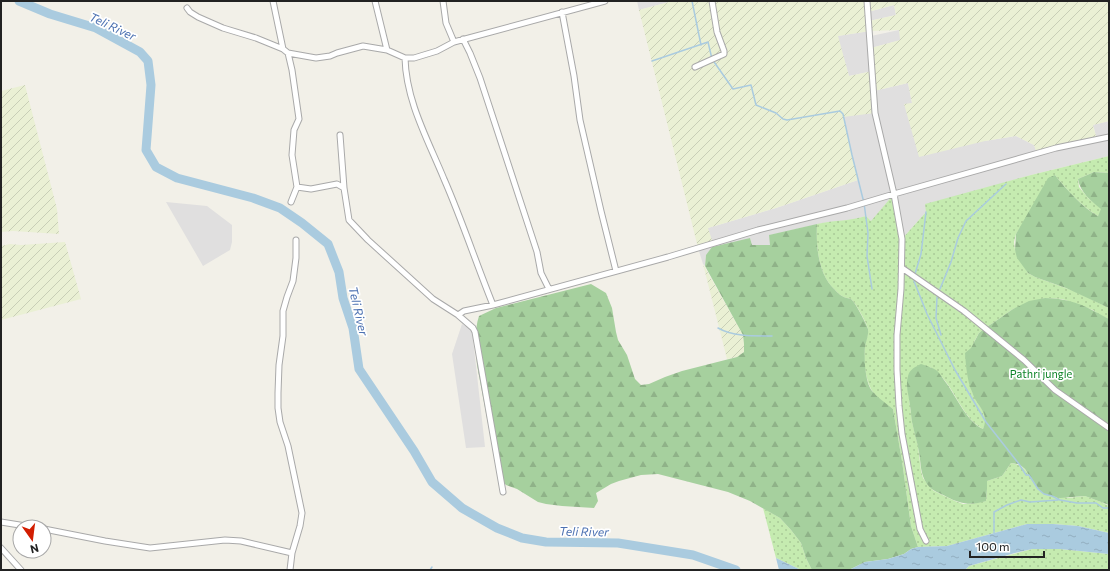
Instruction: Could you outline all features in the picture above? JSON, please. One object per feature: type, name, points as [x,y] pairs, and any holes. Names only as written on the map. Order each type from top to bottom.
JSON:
[{"type":"street","points":[[273,1],[283,49]]},
{"type":"street","points":[[375,1],[387,50]]},
{"type":"street","points":[[443,1],[446,23],[454,42]]},
{"type":"street","points":[[187,8],[198,17],[223,28],[256,38],[283,49],[288,53],[316,58],[330,56],[363,46],[387,50],[405,58],[414,58],[437,51],[463,39],[605,1]]},
{"type":"street","points":[[695,67],[724,54],[717,32],[712,1]]},
{"type":"street","points":[[867,1],[875,113],[894,194],[902,239],[902,268],[897,335],[897,370],[901,428],[920,529],[926,541]]},
{"type":"street","points":[[562,12],[574,76],[580,120],[616,271]]},
{"type":"street","points":[[463,39],[480,78],[537,252],[541,272],[550,289]]},
{"type":"street","points":[[288,53],[299,119],[294,130],[292,156],[297,187],[291,202]]},
{"type":"street","points":[[405,58],[405,70],[415,107],[427,141],[444,179],[493,305]]},
{"type":"street","points":[[340,136],[344,188],[349,220],[368,240],[433,299],[458,314],[473,328],[475,332],[503,492]]},
{"type":"street","points":[[458,314],[464,311],[493,305],[668,257],[758,230],[847,208],[1056,148],[1109,137]]},
{"type":"street","points":[[297,187],[311,189],[337,184],[344,188]]},
{"type":"street","points":[[290,570],[292,553],[300,526],[302,513],[288,446],[280,422],[278,400],[279,365],[283,336],[283,311],[293,281],[296,258],[296,240]]},
{"type":"street","points":[[902,268],[964,311],[1024,360],[1055,390],[1109,428]]},
{"type":"street","points":[[1,522],[12,524]]},
{"type":"street","points":[[52,531],[150,548],[225,540],[242,541],[292,553]]},
{"type":"street","points":[[1,548],[21,570]]},
{"type":"shaded area","points":[[637,1],[669,1],[669,2],[639,10]]},
{"type":"shaded area","points":[[894,5],[896,15],[869,21],[868,12]]},
{"type":"shaded area","points":[[899,30],[901,40],[871,48],[873,71],[849,76],[837,36],[870,31],[871,36]]},
{"type":"shaded area","points":[[908,83],[912,103],[904,105],[985,141],[1016,136],[1034,145],[1037,153],[1097,139],[1093,125],[1109,121],[1109,156],[1031,175],[940,201],[926,212],[902,239],[871,221],[866,216],[852,220],[823,223],[770,235],[771,245],[752,245],[750,238],[706,255],[705,266],[703,264],[698,248],[708,228],[776,208],[858,180],[843,117],[874,91]]},
{"type":"shaded area","points":[[166,202],[207,206],[232,225],[232,242],[230,250],[203,266]]},
{"type":"shaded area","points":[[462,324],[472,330],[485,447],[466,448],[452,354]]},
{"type":"green space","points":[[1109,1],[1109,121],[1093,125],[1097,140],[1037,154],[1034,145],[1016,136],[985,141],[919,157],[904,104],[912,103],[908,83],[874,91],[875,113],[843,117],[858,180],[776,208],[708,228],[713,243],[698,248],[639,10],[669,2]],"holes":[[[894,5],[896,15],[869,21],[868,12]],[[899,30],[900,40],[871,48],[873,71],[849,76],[838,36],[870,31]]]},
{"type":"green space","points":[[25,85],[57,209],[59,234],[13,231],[1,232],[1,91]]},
{"type":"green space","points":[[1109,156],[1109,173],[1094,172],[1078,179],[1079,187],[1089,199],[1102,209],[1098,216],[1080,203],[1055,175],[1016,234],[1014,242],[1015,250],[1028,273],[1074,291],[1109,308],[1109,319],[1093,310],[1062,299],[1045,298],[1013,309],[979,333],[966,362],[972,392],[984,413],[986,422],[983,429],[968,416],[945,381],[930,367],[907,383],[921,471],[923,478],[934,491],[963,504],[986,501],[987,481],[1002,476],[1011,463],[1016,464],[1021,466],[1027,472],[1038,489],[1068,498],[1085,496],[1109,506],[1109,533],[1078,526],[1027,524],[947,546],[918,547],[911,526],[893,409],[875,395],[866,374],[864,357],[868,329],[861,313],[853,301],[838,293],[829,284],[825,276],[819,260],[817,224],[866,216],[871,221],[894,194],[902,239],[926,212],[925,204],[1031,175]]},
{"type":"green space","points":[[1094,172],[1109,173],[1109,308],[1066,288],[1028,273],[1017,258],[1015,250],[1016,234],[1048,178],[1055,175],[1069,192],[1092,213],[1098,216],[1101,209],[1084,192],[1078,179]]},
{"type":"green space","points":[[817,224],[819,260],[825,276],[829,284],[838,293],[853,301],[868,329],[865,347],[866,376],[872,391],[893,409],[911,526],[918,547],[911,549],[904,554],[888,559],[865,562],[849,570],[812,570],[801,543],[780,518],[750,501],[728,492],[658,474],[641,475],[611,484],[596,493],[598,501],[594,508],[562,506],[538,502],[517,489],[506,485],[498,477],[477,365],[476,334],[479,316],[496,308],[591,284],[606,293],[612,308],[618,340],[627,355],[635,379],[641,385],[649,384],[682,371],[737,357],[744,352],[743,335],[705,266],[706,255],[712,247],[750,238],[752,245],[770,245],[769,235]]},
{"type":"green space","points":[[65,242],[81,299],[1,320],[1,246],[10,244],[21,245]]},
{"type":"green space","points":[[703,264],[743,335],[744,352],[737,357],[727,359]]},
{"type":"green space","name":"Pathri jungle","points":[[1045,298],[1075,303],[1087,307],[1109,319],[1109,505],[1085,496],[1060,498],[1044,494],[1038,489],[1025,469],[1019,464],[1011,463],[1002,476],[987,481],[986,501],[971,504],[962,503],[936,492],[927,484],[922,472],[912,422],[907,384],[910,372],[913,368],[921,364],[936,370],[971,420],[983,429],[985,418],[970,387],[965,353],[971,348],[979,333],[985,328],[1013,309],[1029,301]]},
{"type":"green space","points":[[763,508],[780,518],[791,530],[801,543],[812,570],[801,570],[776,558]]},
{"type":"green space","points":[[1032,549],[1060,549],[1109,554],[1109,570],[965,570],[969,566]]},
{"type":"water","points":[[1027,524],[1078,526],[1109,533],[1109,554],[1060,549],[1032,549],[969,566],[965,570],[849,570],[865,562],[888,559],[904,554],[911,549],[918,547],[947,546]]},
{"type":"water","points":[[776,558],[801,570],[779,570]]},
{"type":"waterway","name":"Teli River","points":[[19,1],[50,14],[96,28],[140,52],[148,61],[151,85],[146,150],[156,167],[177,178],[253,198],[280,208],[328,244],[339,272],[343,298],[353,328],[359,369],[414,451],[432,482],[462,508],[497,528],[522,538],[546,542],[618,543],[693,555],[736,570]]},
{"type":"waterway","points":[[692,1],[701,45]]},
{"type":"waterway","points":[[652,61],[708,42],[712,59],[733,89],[751,85],[756,105],[776,113],[783,119],[787,120],[840,111],[843,114],[864,203],[868,233],[867,256],[872,289]]},
{"type":"waterway","points":[[940,289],[951,262],[958,238],[966,221],[1006,184]]},
{"type":"waterway","points":[[915,274],[921,254],[926,212]]},
{"type":"waterway","points":[[914,281],[927,314],[955,370],[986,422],[1026,475],[1029,475],[1038,489],[1044,494],[1060,500],[1077,503],[1096,503],[1103,508],[1109,508]]},
{"type":"waterway","points":[[937,297],[936,318],[941,335]]},
{"type":"waterway","points":[[718,328],[737,334],[772,336]]},
{"type":"waterway","points":[[994,533],[994,512],[1007,505],[1021,500],[1030,502],[1058,500]]}]
